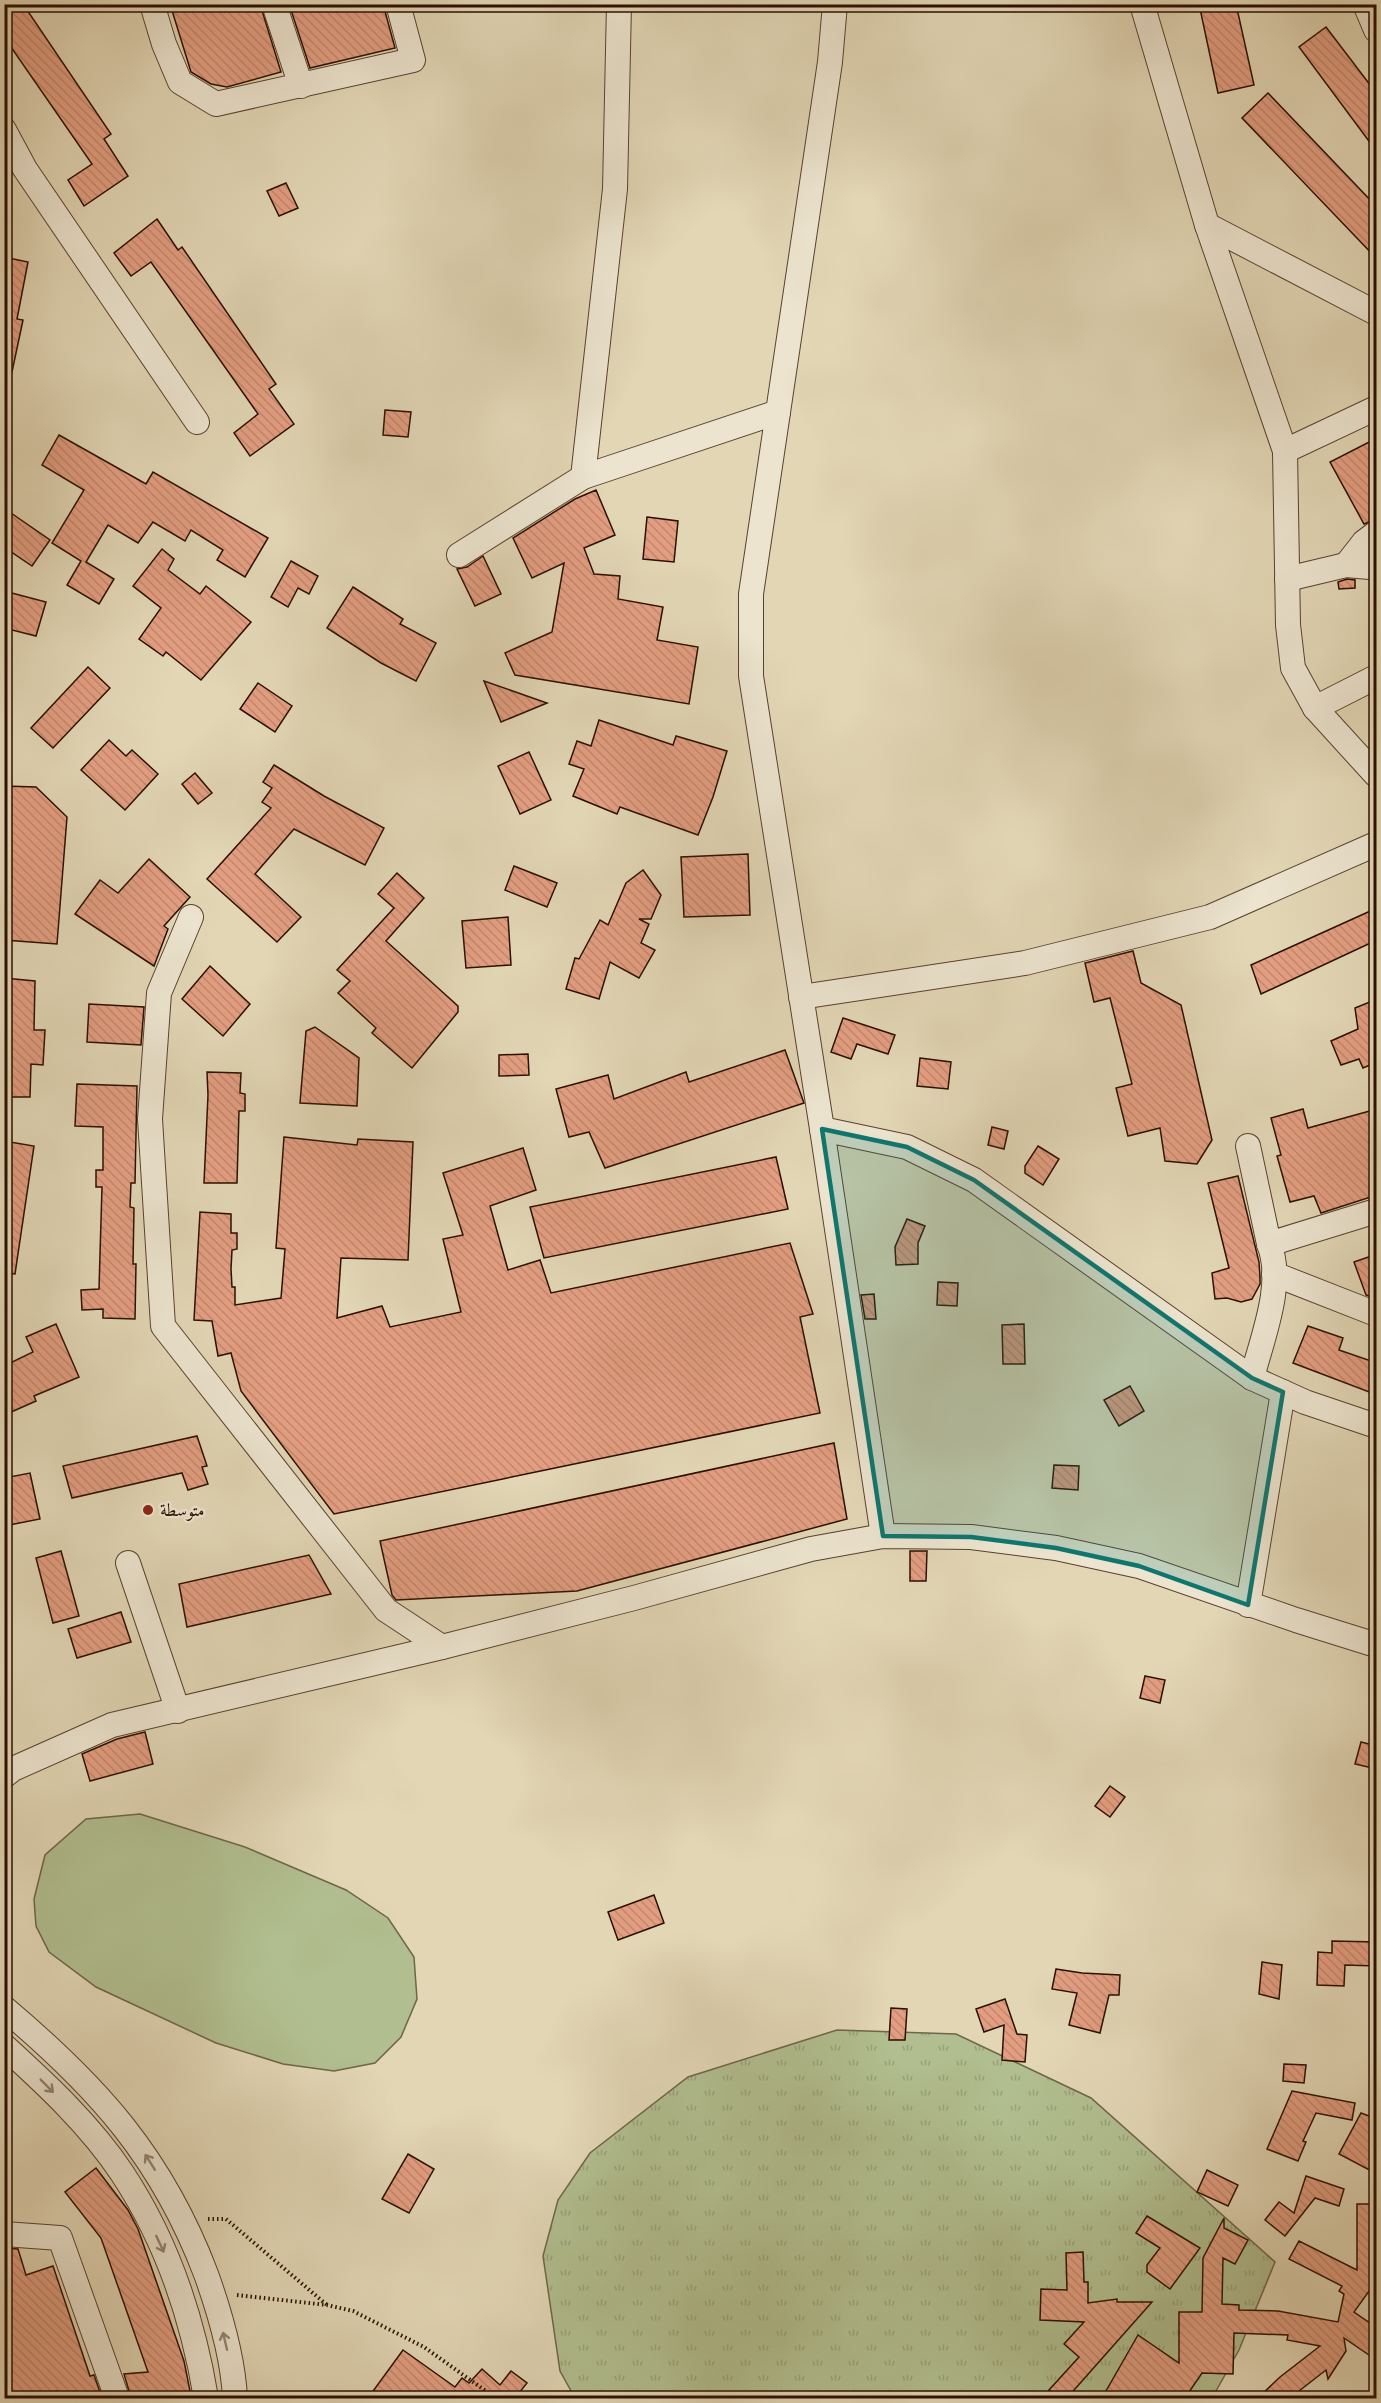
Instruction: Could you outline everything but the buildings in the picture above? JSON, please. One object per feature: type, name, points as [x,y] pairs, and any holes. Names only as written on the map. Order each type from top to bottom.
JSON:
[{"type":"street","points":[[152,4],[164,44],[180,82],[216,104],[413,60],[398,4]]},
{"type":"street","points":[[274,4],[300,86]]},
{"type":"street","points":[[583,477],[615,189],[619,4]]},
{"type":"street","points":[[835,4],[830,62],[751,594],[751,676],[883,1536]]},
{"type":"street","points":[[1142,4],[1207,225],[1285,451],[1288,626],[1293,668],[1315,708],[1377,775]]},
{"type":"street","points":[[1365,4],[1377,30]]},
{"type":"street","points":[[4,130],[25,169],[197,422]]},
{"type":"street","points":[[1207,225],[1377,313]]},
{"type":"street","points":[[1285,451],[1377,408]]},
{"type":"street","points":[[459,555],[583,477],[777,412]]},
{"type":"street","points":[[1346,565],[1364,542],[1377,533]]},
{"type":"street","points":[[1287,579],[1346,565],[1370,567],[1377,563]]},
{"type":"street","points":[[1315,708],[1377,677]]},
{"type":"street","points":[[801,997],[1025,963],[1210,917],[1377,844]]},
{"type":"street","points":[[191,917],[159,993],[151,1107],[163,1326],[386,1610],[442,1647]]},
{"type":"street","points":[[822,1129],[907,1148],[974,1180],[1252,1378],[1305,1402],[1377,1426]]},
{"type":"street","points":[[1248,1146],[1269,1244],[1274,1257],[1274,1290],[1252,1378]]},
{"type":"street","points":[[1269,1244],[1377,1211]]},
{"type":"street","points":[[1274,1274],[1377,1314]]},
{"type":"street","points":[[1248,1605],[1283,1392]]},
{"type":"street","points":[[7,1770],[112,1725],[442,1647],[634,1598],[811,1549],[883,1536],[971,1537],[1056,1548],[1139,1566],[1248,1605],[1377,1645]]},
{"type":"street","points":[[128,1563],[178,1710]]},
{"type":"street","points":[[4,2008],[69,2065],[108,2106],[141,2148],[169,2192],[194,2242],[216,2301],[235,2398]]},
{"type":"street","points":[[4,2046],[74,2114],[121,2172],[143,2209],[171,2268],[188,2314],[206,2398]]},
{"type":"street","points":[[4,2234],[60,2238],[117,2398]]},
{"type":"path","points":[[208,2219],[226,2219],[327,2305]]},
{"type":"path","points":[[236,2295],[327,2305],[353,2311],[424,2347],[490,2394]]},
{"type":"highlighted area","points":[[822,1129],[907,1147],[974,1180],[1252,1378],[1283,1392],[1248,1605],[1139,1566],[1056,1548],[971,1537],[883,1536]]},
{"type":"green space","points":[[140,1814],[245,1847],[346,1890],[388,1918],[414,1957],[417,1999],[401,2037],[375,2063],[334,2071],[283,2064],[216,2043],[96,1987],[49,1952],[36,1926],[34,1899],[45,1855],[86,1819]]},
{"type":"green space","points":[[837,2030],[956,2034],[1091,2098],[1275,2262],[1239,2350],[1212,2398],[575,2398],[560,2371],[543,2256],[558,2200],[590,2153],[688,2077]]},
{"type":"place","name":"متوسطة","points":[[148,1510]]}]
